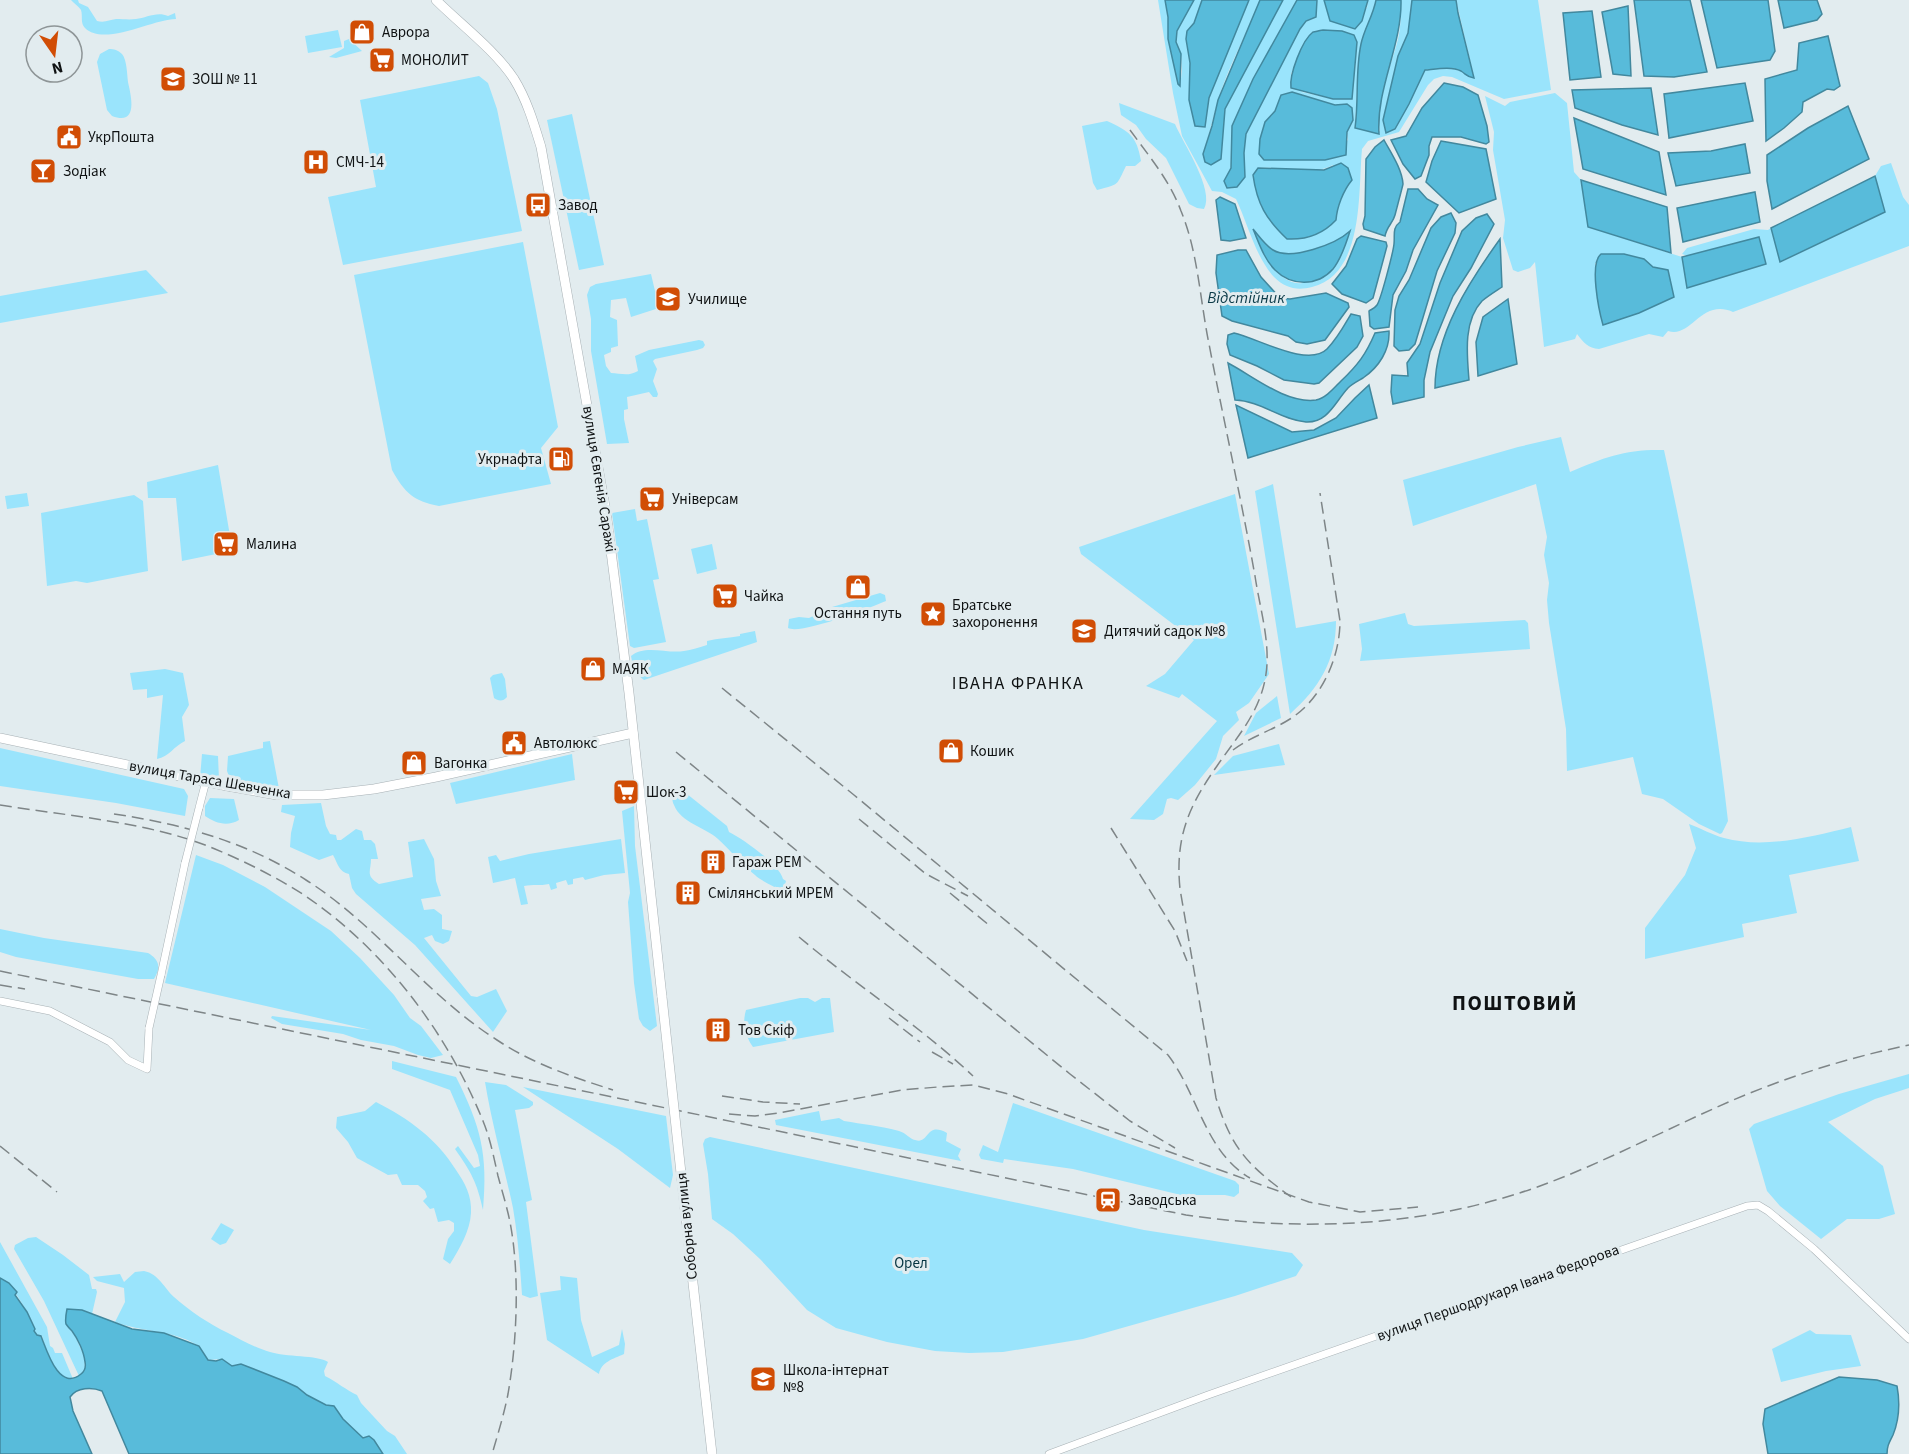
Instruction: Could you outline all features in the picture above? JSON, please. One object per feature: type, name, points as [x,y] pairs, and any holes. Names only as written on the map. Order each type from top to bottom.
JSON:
[{"type":"main road","name":"вулиця Євгенія Саражі","points":[[436,0],[484,46],[513,78],[531,114],[541,147],[606,512],[662,997]]},
{"type":"main road","name":"вулиця Тараса Шевченка","points":[[0,738],[92,759],[278,795],[323,795],[374,789],[436,777],[633,733]]},
{"type":"main road","name":"Соборна вулиця","points":[[662,997],[712,1454]]},
{"type":"street","points":[[0,1001],[50,1011],[110,1042],[128,1060],[147,1069],[149,1028],[185,863],[206,781]]},
{"type":"street","name":"вулиця Першодрукаря Івана Федорова","points":[[1048,1454],[1208,1395],[1747,1206],[1758,1205],[1768,1211],[1814,1250],[1909,1339]]},
{"type":"green space","points":[[71,0],[78,0],[79,3],[88,7],[100,22],[136,19],[156,14],[168,16],[175,13],[176,19],[104,35],[93,33],[84,27],[81,10]]},
{"type":"green space","points":[[1158,0],[1165,0],[1168,39],[1180,86],[1182,71],[1181,54],[1176,42],[1177,31],[1194,0],[1202,0],[1194,23],[1187,31],[1186,39],[1190,63],[1189,100],[1195,125],[1204,127],[1209,98],[1249,0],[1260,0],[1219,99],[1203,154],[1211,165],[1221,159],[1225,109],[1283,0],[1297,0],[1253,79],[1232,126],[1231,168],[1224,181],[1227,188],[1230,188],[1245,177],[1246,134],[1300,29],[1306,21],[1316,17],[1317,0],[1324,0],[1330,21],[1367,8],[1368,0],[1376,0],[1366,29],[1358,69],[1355,128],[1375,133],[1380,131],[1379,111],[1398,38],[1401,0],[1412,0],[1408,33],[1398,56],[1384,128],[1395,129],[1425,70],[1453,69],[1474,77],[1456,0],[1538,0],[1551,90],[1504,99],[1452,77],[1443,76],[1434,79],[1399,132],[1368,141],[1362,149],[1358,207],[1350,248],[1342,266],[1329,279],[1312,287],[1301,289],[1282,284],[1267,269],[1236,199],[1222,192],[1212,191],[1182,136]],"holes":[[[1357,42],[1352,84],[1333,99],[1302,92],[1291,74],[1304,43]],[[1319,101],[1335,105],[1353,120],[1347,132],[1348,140],[1325,160],[1298,159],[1265,122],[1276,111]],[[1333,165],[1346,187],[1337,209],[1336,220],[1287,239],[1273,225],[1260,203],[1253,175],[1259,168],[1306,171]],[[1254,231],[1274,251],[1291,254],[1324,246],[1349,232],[1342,249],[1332,261],[1310,280],[1299,283],[1281,276],[1267,258]]]},
{"type":"green space","points":[[338,30],[342,47],[308,53],[305,36]]},
{"type":"green space","points":[[349,39],[362,51],[336,58],[329,57],[344,48],[344,41]]},
{"type":"green space","points":[[109,49],[120,53],[126,63],[131,108],[126,117],[112,116],[107,110],[97,62],[100,54]]},
{"type":"green space","points":[[479,76],[488,83],[497,109],[522,231],[343,265],[328,197],[376,187],[360,100]]},
{"type":"green space","points":[[1555,93],[1567,103],[1574,172],[1581,180],[1588,227],[1682,257],[1687,288],[1766,264],[1759,237],[1688,256],[1682,254],[1687,248],[1754,229],[1768,230],[1771,228],[1781,262],[1885,212],[1875,176],[1881,166],[1891,163],[1903,197],[1909,205],[1909,246],[1733,312],[1722,309],[1713,310],[1683,329],[1676,332],[1668,331],[1663,337],[1649,334],[1599,349],[1586,344],[1577,334],[1575,339],[1544,347],[1535,262],[1530,268],[1518,272],[1513,270],[1503,238],[1505,220],[1493,150],[1494,132],[1485,96],[1505,106],[1510,102]],"holes":[[[1644,259],[1653,267],[1674,297],[1639,313],[1603,324],[1596,285],[1595,263]]]},
{"type":"green space","points":[[1119,103],[1175,124],[1202,179],[1206,201],[1204,209],[1189,204],[1166,158],[1146,139],[1136,125],[1121,115]]},
{"type":"green space","points":[[572,114],[604,265],[579,270],[547,120]]},
{"type":"green space","points":[[1107,121],[1131,135],[1141,161],[1135,166],[1126,166],[1116,183],[1110,187],[1097,190],[1093,183],[1082,126]]},
{"type":"green space","points":[[523,242],[558,427],[541,448],[551,484],[439,506],[423,502],[401,485],[392,470],[354,275]]},
{"type":"green space","points":[[146,270],[168,293],[0,323],[0,296]]},
{"type":"green space","points":[[651,274],[659,308],[631,317],[626,298],[611,300],[610,317],[617,320],[618,346],[611,348],[611,352],[604,355],[606,366],[611,373],[627,374],[638,371],[635,356],[649,350],[699,340],[705,345],[697,350],[653,361],[657,369],[653,381],[657,397],[653,397],[649,392],[627,397],[628,409],[624,410],[624,419],[629,443],[607,444],[591,351],[591,319],[587,295],[590,287],[596,284]]},
{"type":"green space","points":[[1561,437],[1570,472],[1616,455],[1664,450],[1692,588],[1716,728],[1728,821],[1720,834],[1699,824],[1663,799],[1642,794],[1633,757],[1567,771],[1566,729],[1547,600],[1549,583],[1544,555],[1547,537],[1536,484],[1413,526],[1403,480]]},
{"type":"green space","points":[[218,465],[230,536],[221,538],[221,553],[182,561],[176,498],[148,498],[147,482]]},
{"type":"green space","points":[[1273,484],[1296,628],[1336,621],[1333,649],[1324,673],[1309,694],[1290,714],[1255,491]]},
{"type":"green space","points":[[27,493],[29,506],[7,509],[5,496]]},
{"type":"green space","points":[[1235,494],[1269,674],[1249,703],[1236,712],[1239,720],[1223,736],[1216,759],[1195,785],[1178,800],[1167,799],[1163,814],[1154,820],[1130,819],[1217,721],[1182,694],[1179,698],[1146,686],[1165,674],[1194,640],[1081,554],[1079,547]]},
{"type":"green space","points":[[134,495],[143,501],[148,571],[87,583],[76,581],[47,586],[41,513]]},
{"type":"green space","points":[[635,509],[637,521],[647,519],[659,579],[653,580],[666,642],[634,648],[630,646],[612,513]]},
{"type":"green space","points":[[712,544],[717,569],[697,574],[691,549]]},
{"type":"green space","points":[[880,593],[885,595],[886,601],[806,628],[788,628],[789,619],[809,618],[832,607]]},
{"type":"green space","points":[[1405,613],[1408,624],[1414,626],[1525,620],[1528,623],[1530,649],[1360,661],[1362,649],[1359,624]]},
{"type":"green space","points":[[755,631],[757,642],[644,680],[634,672],[631,656],[637,652],[687,651],[707,645],[707,641],[740,636],[740,634]]},
{"type":"green space","points":[[165,669],[183,673],[189,705],[182,717],[185,741],[165,756],[157,759],[163,695],[147,698],[147,689],[133,690],[130,673]]},
{"type":"green space","points":[[502,673],[507,697],[500,701],[494,698],[490,678]]},
{"type":"green space","points":[[1277,696],[1281,718],[1244,736],[1256,713]]},
{"type":"green space","points":[[270,741],[280,794],[232,784],[227,771],[228,756],[263,748],[263,742]]},
{"type":"green space","points":[[1279,744],[1285,765],[1214,775],[1233,756]]},
{"type":"green space","points":[[0,748],[184,789],[188,796],[185,816],[0,786]]},
{"type":"green space","points":[[202,754],[218,756],[219,780],[200,778]]},
{"type":"green space","points":[[572,754],[575,780],[456,804],[450,783]]},
{"type":"green space","points":[[673,787],[682,790],[727,826],[729,832],[768,859],[786,881],[783,892],[745,867],[713,835],[682,816],[673,803]]},
{"type":"green space","points":[[210,798],[234,799],[239,820],[221,823],[205,816],[205,806]]},
{"type":"green space","points":[[321,803],[326,826],[330,834],[336,835],[337,840],[341,840],[356,829],[362,831],[364,840],[371,840],[375,844],[378,859],[371,859],[370,873],[379,884],[413,877],[408,842],[424,839],[434,859],[436,881],[441,896],[421,899],[424,910],[434,909],[442,915],[442,929],[452,931],[449,941],[443,944],[435,941],[432,935],[424,938],[471,996],[477,997],[496,989],[507,1011],[493,1032],[415,945],[356,894],[349,874],[341,869],[333,855],[319,860],[290,847],[295,816],[281,812],[282,805]]},
{"type":"green space","points":[[634,806],[635,846],[657,1026],[650,1031],[639,1019],[628,902],[630,893],[622,811]]},
{"type":"green space","points":[[1689,824],[1724,838],[1755,842],[1804,838],[1851,827],[1859,861],[1789,875],[1797,913],[1742,924],[1744,937],[1645,959],[1645,928],[1685,875],[1696,848]]},
{"type":"green space","points":[[621,839],[625,873],[585,880],[583,877],[573,879],[573,884],[568,885],[566,880],[556,883],[557,888],[551,890],[549,884],[524,886],[528,904],[521,905],[515,878],[493,883],[488,857],[496,855],[500,861]]},
{"type":"green space","points":[[196,855],[223,865],[265,887],[331,931],[394,995],[410,1018],[421,1026],[443,1055],[431,1058],[394,1046],[343,1034],[282,1024],[271,1018],[272,1016],[371,1030],[165,983]]},
{"type":"green space","points":[[0,929],[44,938],[148,953],[157,961],[158,971],[154,979],[138,979],[16,957],[0,952]]},
{"type":"green space","points":[[808,998],[815,1002],[822,998],[830,998],[834,1032],[753,1047],[745,1029],[746,1010]]},
{"type":"green space","points":[[392,1061],[456,1077],[481,1141],[484,1173],[483,1210],[473,1178],[455,1149],[458,1146],[474,1168],[480,1166],[478,1155],[450,1090],[392,1069]]},
{"type":"green space","points":[[1909,1074],[1909,1088],[1875,1099],[1828,1122],[1883,1166],[1895,1214],[1879,1219],[1847,1219],[1821,1239],[1780,1206],[1767,1191],[1749,1129],[1754,1124],[1839,1094]]},
{"type":"green space","points":[[485,1082],[506,1085],[533,1102],[529,1108],[515,1110],[532,1200],[526,1202],[538,1296],[530,1298],[522,1295],[513,1208]]},
{"type":"green space","points":[[523,1087],[666,1116],[673,1175],[670,1188],[618,1149]]},
{"type":"green space","points":[[376,1102],[400,1115],[431,1139],[440,1148],[465,1185],[470,1201],[469,1226],[450,1264],[443,1259],[448,1239],[454,1231],[454,1223],[449,1220],[438,1222],[434,1208],[430,1209],[423,1201],[427,1197],[425,1191],[418,1185],[402,1185],[397,1174],[388,1175],[357,1158],[348,1142],[336,1128],[337,1117],[365,1111]]},
{"type":"green space","points":[[1013,1103],[1235,1181],[1239,1185],[1239,1193],[1234,1197],[1181,1195],[1073,1169],[1004,1159],[1003,1163],[981,1159],[979,1155],[983,1145],[998,1152]]},
{"type":"green space","points":[[819,1111],[821,1121],[839,1118],[844,1121],[899,1131],[920,1141],[931,1131],[940,1130],[947,1133],[946,1141],[961,1149],[958,1156],[961,1161],[776,1125],[775,1120]]},
{"type":"green space","name":"Орел","points":[[710,1137],[1144,1230],[1292,1253],[1303,1265],[1296,1276],[1235,1296],[1083,1339],[1003,1352],[969,1353],[935,1351],[887,1342],[836,1328],[807,1310],[760,1259],[733,1234],[712,1219],[703,1144],[705,1139]]},
{"type":"green space","points":[[221,1223],[234,1230],[226,1243],[220,1245],[211,1239]]},
{"type":"green space","points":[[36,1237],[89,1275],[92,1289],[96,1289],[97,1292],[92,1314],[82,1310],[67,1310],[66,1324],[75,1336],[84,1356],[85,1369],[79,1376],[44,1301],[14,1249],[15,1245],[28,1238]]},
{"type":"green space","points":[[0,1242],[47,1327],[50,1346],[55,1353],[62,1353],[73,1379],[67,1378],[56,1369],[42,1336],[37,1335],[34,1331],[20,1301],[0,1278]]},
{"type":"green space","points":[[144,1271],[157,1278],[174,1297],[193,1312],[243,1341],[270,1352],[317,1358],[328,1362],[324,1371],[325,1376],[357,1395],[361,1403],[387,1431],[395,1436],[407,1454],[383,1454],[374,1440],[363,1439],[343,1419],[334,1406],[326,1405],[284,1381],[232,1366],[222,1359],[208,1360],[199,1346],[178,1336],[115,1322],[125,1302],[124,1288],[97,1281],[93,1277],[120,1274],[124,1282],[135,1272]]},
{"type":"green space","points":[[560,1276],[577,1278],[581,1320],[592,1357],[619,1345],[622,1329],[624,1354],[605,1364],[599,1374],[547,1340],[540,1293],[561,1290]]},
{"type":"green space","points":[[1810,1330],[1816,1334],[1851,1335],[1861,1366],[1826,1371],[1781,1382],[1772,1349]]},
{"type":"water","points":[[1165,0],[1194,0],[1177,31],[1176,42],[1181,54],[1180,86],[1168,39]]},
{"type":"water","points":[[1202,0],[1249,0],[1209,98],[1205,127],[1195,126],[1189,100],[1190,63],[1186,39],[1187,31],[1194,23]]},
{"type":"water","points":[[1260,0],[1283,0],[1225,109],[1221,159],[1211,165],[1205,162],[1203,154],[1218,100]]},
{"type":"water","points":[[1297,0],[1317,0],[1316,17],[1306,21],[1300,29],[1246,134],[1245,177],[1237,187],[1227,188],[1224,181],[1231,168],[1232,126],[1253,79]]},
{"type":"water","points":[[1324,0],[1368,0],[1362,21],[1355,29],[1330,21]]},
{"type":"water","points":[[1376,0],[1401,0],[1398,34],[1381,100],[1379,134],[1355,128],[1359,54],[1362,38]]},
{"type":"water","points":[[1412,0],[1456,0],[1474,78],[1453,69],[1425,70],[1395,129],[1386,133],[1383,120],[1398,56],[1408,33]]},
{"type":"water","points":[[1634,0],[1690,0],[1707,72],[1674,77],[1644,76]]},
{"type":"water","points":[[1701,0],[1768,0],[1775,51],[1770,60],[1717,68]]},
{"type":"water","points":[[1778,0],[1817,0],[1822,14],[1817,20],[1784,28]]},
{"type":"water","points":[[1628,6],[1631,76],[1613,74],[1602,12]]},
{"type":"water","points":[[1592,11],[1601,77],[1570,80],[1563,13]]},
{"type":"water","points":[[1342,31],[1354,35],[1357,42],[1352,99],[1333,99],[1291,88],[1294,67],[1305,42],[1313,32]]},
{"type":"water","points":[[1828,36],[1840,86],[1834,90],[1827,89],[1803,102],[1802,112],[1766,141],[1765,79],[1797,70],[1799,43]]},
{"type":"water","points":[[1444,83],[1463,87],[1478,95],[1489,142],[1486,144],[1461,137],[1432,137],[1429,155],[1421,176],[1415,179],[1403,164],[1391,140],[1406,136],[1422,108]]},
{"type":"water","points":[[1745,83],[1753,121],[1669,138],[1664,94]]},
{"type":"water","points":[[1651,88],[1658,135],[1575,108],[1572,90]]},
{"type":"water","points":[[1292,92],[1335,105],[1347,104],[1352,108],[1353,120],[1347,132],[1346,155],[1325,160],[1264,160],[1259,154],[1265,122],[1275,111],[1281,95]]},
{"type":"water","points":[[1848,106],[1869,159],[1772,209],[1767,181],[1767,155],[1808,128]]},
{"type":"water","points":[[1574,118],[1659,152],[1666,195],[1583,169]]},
{"type":"water","points":[[1384,140],[1398,167],[1403,184],[1394,218],[1385,236],[1364,229],[1363,224],[1366,159]]},
{"type":"water","points":[[1441,141],[1486,149],[1496,199],[1459,213],[1426,182]]},
{"type":"water","points":[[1745,144],[1750,173],[1676,186],[1668,153],[1711,151]]},
{"type":"water","points":[[1341,163],[1348,168],[1352,180],[1341,199],[1336,220],[1326,229],[1314,235],[1287,239],[1273,225],[1260,203],[1253,175],[1258,168],[1324,170]]},
{"type":"water","points":[[1875,176],[1885,212],[1780,262],[1771,228]]},
{"type":"water","points":[[1581,180],[1667,207],[1671,253],[1588,227]]},
{"type":"water","points":[[1408,189],[1418,189],[1427,199],[1438,205],[1413,250],[1406,271],[1393,295],[1389,327],[1374,329],[1370,326],[1369,311],[1377,305],[1387,276],[1395,229],[1400,222]]},
{"type":"water","points":[[1755,192],[1760,222],[1683,242],[1677,208]]},
{"type":"water","points":[[1220,197],[1235,204],[1246,238],[1221,240],[1216,200]]},
{"type":"water","points":[[1451,213],[1456,223],[1455,233],[1437,271],[1415,344],[1409,350],[1399,351],[1394,346],[1395,310],[1399,296],[1409,280],[1431,228],[1441,217]]},
{"type":"water","points":[[1487,214],[1494,224],[1453,296],[1430,352],[1424,380],[1424,397],[1393,404],[1392,375],[1408,376],[1407,363],[1420,344],[1440,283],[1462,231],[1476,218]]},
{"type":"water","name":"Відстійник","points":[[1253,229],[1273,250],[1291,254],[1324,246],[1350,231],[1341,256],[1333,269],[1319,279],[1304,282],[1289,279],[1271,266]]},
{"type":"water","points":[[1361,236],[1386,242],[1387,246],[1373,298],[1366,303],[1342,294],[1332,284],[1346,266],[1357,239]]},
{"type":"water","points":[[1759,237],[1766,264],[1687,288],[1682,257]]},
{"type":"water","points":[[1500,239],[1502,287],[1482,301],[1472,318],[1468,339],[1469,380],[1435,388],[1441,348],[1447,328],[1466,291]]},
{"type":"water","name":"Відстійник","points":[[1246,250],[1261,277],[1280,298],[1290,299],[1326,293],[1348,303],[1349,307],[1325,340],[1307,344],[1296,342],[1288,336],[1232,321],[1222,316],[1216,273],[1217,255]]},
{"type":"water","points":[[1601,254],[1624,254],[1644,259],[1653,267],[1668,270],[1674,297],[1639,313],[1603,325],[1595,277],[1597,259]]},
{"type":"water","points":[[1508,299],[1517,364],[1478,376],[1476,342],[1483,317]]},
{"type":"water","name":"Відстійник","points":[[1351,314],[1360,316],[1363,336],[1357,347],[1319,383],[1284,380],[1230,355],[1227,344],[1228,335],[1234,333],[1295,354],[1318,354],[1334,341]]},
{"type":"water","points":[[1389,331],[1388,345],[1379,363],[1369,374],[1348,388],[1330,411],[1320,419],[1297,421],[1254,404],[1235,400],[1228,363],[1270,388],[1293,398],[1316,400],[1330,392],[1352,370],[1365,353],[1375,333]]},
{"type":"water","points":[[1369,385],[1377,418],[1248,458],[1236,405],[1292,432],[1314,430],[1336,418]]},
{"type":"water","points":[[0,1278],[9,1283],[17,1292],[15,1295],[27,1312],[34,1331],[41,1336],[50,1359],[60,1374],[66,1378],[73,1378],[85,1369],[80,1346],[66,1324],[67,1309],[82,1310],[132,1329],[164,1333],[199,1346],[208,1360],[222,1359],[232,1366],[241,1364],[297,1387],[326,1405],[334,1406],[343,1419],[363,1438],[369,1436],[374,1440],[383,1454],[129,1454],[102,1391],[89,1389],[77,1391],[70,1397],[73,1411],[92,1454],[0,1454]]},
{"type":"water","points":[[1839,1377],[1877,1380],[1897,1386],[1898,1417],[1887,1454],[1768,1454],[1763,1424],[1765,1409]]},
{"type":"railway","points":[[1130,130],[1171,189],[1187,227],[1244,518],[1267,654],[1262,693],[1252,715],[1207,781],[1191,809],[1182,838],[1180,889],[1216,1098],[1222,1116],[1228,1131],[1243,1155],[1263,1175],[1291,1197]]},
{"type":"railway","points":[[1233,750],[1301,711],[1320,689],[1333,663],[1340,621],[1320,493]]},
{"type":"railway","points":[[722,688],[1168,1055],[1178,1070],[1212,1138],[1235,1167],[1250,1178]]},
{"type":"railway","points":[[676,752],[1070,1074],[1130,1121],[1175,1148]]},
{"type":"railway","points":[[0,805],[109,821],[164,832],[238,859],[293,888],[333,917],[361,941],[410,995],[451,1056],[483,1121],[510,1222],[516,1286],[514,1352],[508,1394],[492,1454]]},
{"type":"railway","points":[[114,814],[164,823],[213,836],[284,867],[306,880],[355,917],[447,1002],[497,1040],[539,1063],[613,1090]]},
{"type":"railway","points":[[859,819],[926,874],[968,896]]},
{"type":"railway","points":[[1111,828],[1175,931],[1187,961]]},
{"type":"railway","points":[[950,893],[990,926]]},
{"type":"railway","points":[[799,937],[931,1040],[973,1076]]},
{"type":"railway","points":[[0,971],[1186,1215],[1275,1223],[1320,1224],[1409,1218],[1497,1200],[1584,1168],[1762,1088],[1835,1064],[1909,1045]]},
{"type":"railway","points":[[0,985],[25,989]]},
{"type":"railway","points":[[889,1018],[920,1042]]},
{"type":"railway","points":[[932,1052],[953,1064]]},
{"type":"railway","points":[[729,1114],[755,1116],[902,1090],[973,1085],[1008,1094],[1309,1202],[1360,1212],[1418,1207]]},
{"type":"railway","points":[[722,1096],[800,1104]]},
{"type":"railway","points":[[0,1146],[57,1192]]},
{"type":"place","name":"Аврора","points":[[362,32]]},
{"type":"place","name":"МОНОЛИТ","points":[[382,60]]},
{"type":"place","name":"ЗОШ № 11","points":[[173,79]]},
{"type":"place","name":"УкрПошта","points":[[69,137]]},
{"type":"place","name":"СМЧ-14","points":[[316,162]]},
{"type":"place","name":"Зодіак","points":[[43,171]]},
{"type":"place","name":"Завод","points":[[538,205]]},
{"type":"place","name":"Училище","points":[[668,299]]},
{"type":"place","name":"Укрнафта","points":[[561,459]]},
{"type":"place","name":"Універсам","points":[[652,499]]},
{"type":"place","name":"Малина","points":[[226,544]]},
{"type":"place","name":"Остання путь","points":[[858,587]]},
{"type":"place","name":"Чайка","points":[[725,596]]},
{"type":"place","name":"Братське захоронення","points":[[933,614]]},
{"type":"place","name":"Дитячий садок №8","points":[[1084,631]]},
{"type":"place","name":"МАЯК","points":[[593,669]]},
{"type":"place","name":"Автолюкс","points":[[514,743]]},
{"type":"place","name":"Кошик","points":[[951,751]]},
{"type":"place","name":"Вагонка","points":[[414,763]]},
{"type":"place","name":"Шок-3","points":[[626,792]]},
{"type":"place","name":"Гараж РЕМ","points":[[713,862]]},
{"type":"place","name":"Смілянський МРЕМ","points":[[688,893]]},
{"type":"place","name":"Тов Скіф","points":[[718,1030]]},
{"type":"place","name":"Заводська","points":[[1108,1200]]},
{"type":"place","name":"Школа-інтернат №8","points":[[763,1379]]},
{"type":"district","name":"ІВАНА ФРАНКА","points":[[1018,683]]},
{"type":"district","name":"ПОШТОВИЙ","points":[[1515,1003]]}]
